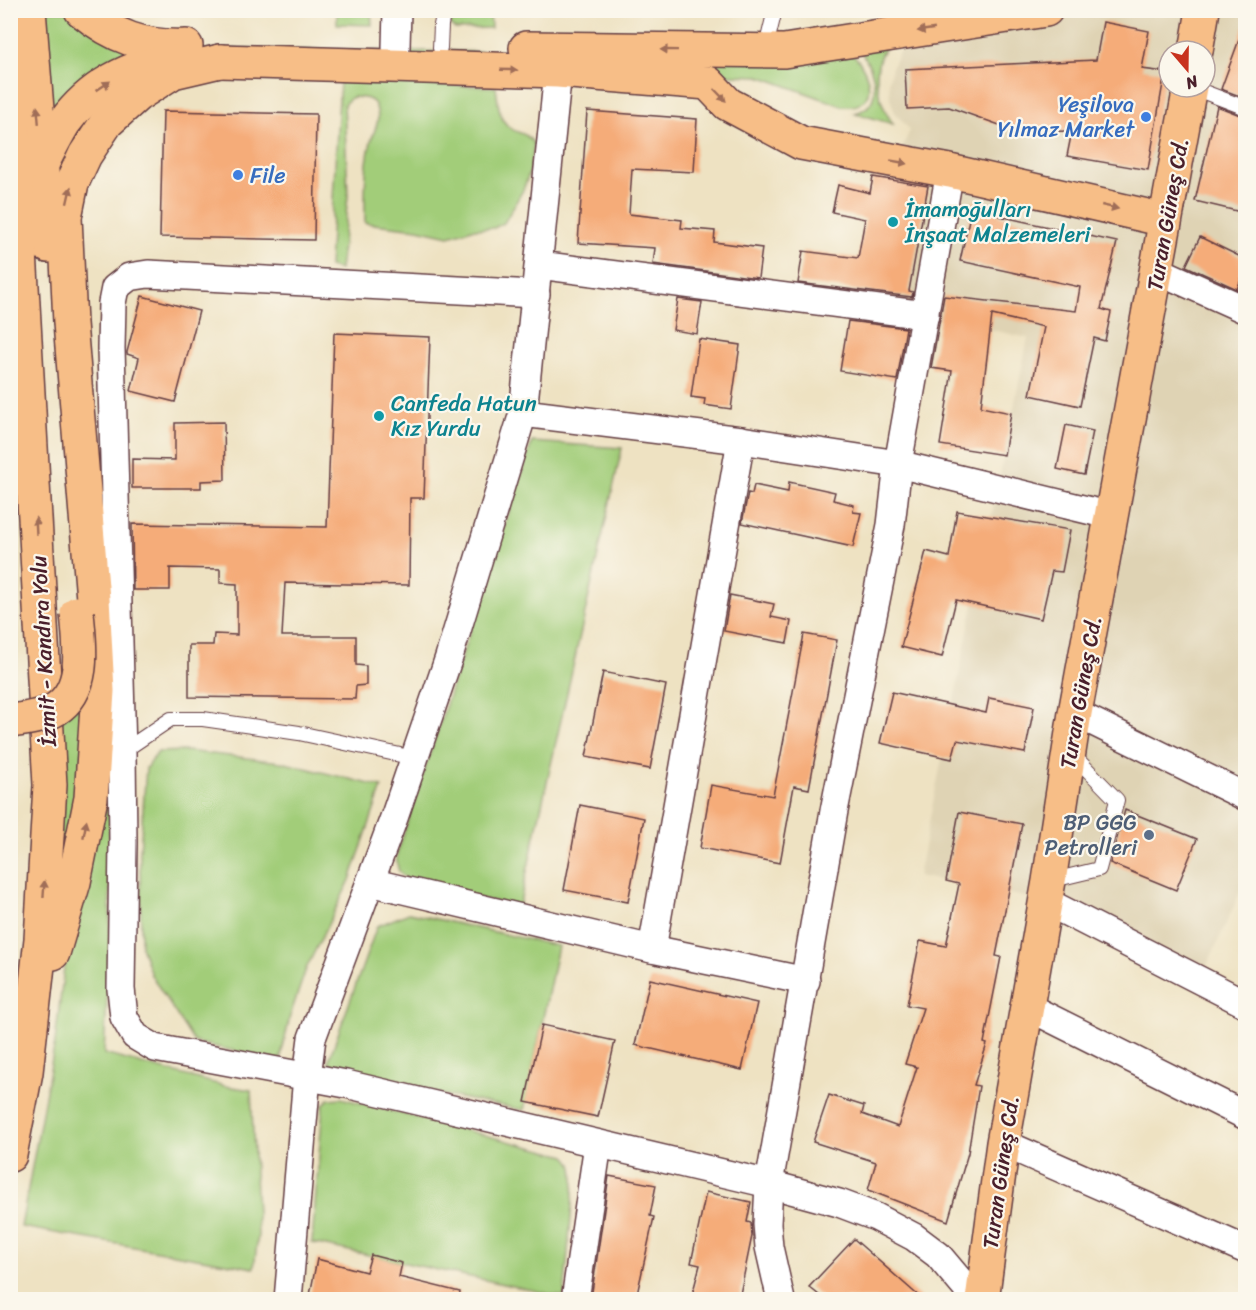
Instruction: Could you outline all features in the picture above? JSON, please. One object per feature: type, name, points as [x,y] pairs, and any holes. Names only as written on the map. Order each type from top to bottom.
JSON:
[{"type":"main road","points":[[10,721],[56,709],[74,689],[79,669],[77,613],[29,10]]},
{"type":"main road","points":[[81,10],[97,24],[118,36],[143,44],[163,47],[220,53],[558,71],[708,83],[728,104],[801,143],[950,171],[1165,220]]},
{"type":"main road","points":[[120,10],[134,22],[166,36],[220,53]]},
{"type":"main road","points":[[42,164],[64,123],[86,98],[112,80],[144,66],[160,62],[220,53],[396,47],[784,51],[960,18],[1046,10]]},
{"type":"main road","points":[[1198,39],[1203,10]]},
{"type":"main road","points":[[33,1005],[51,960],[74,882],[91,798],[98,691],[64,217],[72,183],[85,155],[107,122],[137,94],[174,72],[220,53]]},
{"type":"main road","name":"İzmit - Kandıra Yolu","points":[[10,74],[51,785],[40,939],[26,1072],[10,1155]]},
{"type":"main road","name":"Turan Güneş Cd.","points":[[982,1299],[1003,1143],[1075,713],[1188,99]]},
{"type":"street","points":[[396,47],[397,10]]},
{"type":"street","points":[[288,1299],[306,1077],[312,1038],[395,816],[448,657],[523,412],[558,71]]},
{"type":"street","points":[[781,1299],[769,1247],[767,1224],[769,1184],[834,811],[891,525],[898,464],[950,171]]},
{"type":"street","points":[[539,265],[925,315]]},
{"type":"street","points":[[1157,270],[1245,310]]},
{"type":"street","points":[[536,294],[148,274],[129,277],[115,288],[112,303],[111,370],[122,752],[121,989],[124,1017],[135,1036],[155,1048],[306,1077],[769,1184],[839,1203],[876,1217],[914,1237],[938,1255],[976,1299]]},
{"type":"street","points":[[523,412],[741,440],[898,464],[1112,516]]},
{"type":"street","points":[[652,949],[741,440]]},
{"type":"street","points":[[1075,713],[1245,797]]},
{"type":"street","points":[[370,882],[652,949],[806,981]]},
{"type":"street","points":[[1047,891],[1245,1004]]},
{"type":"street","points":[[1026,1006],[1245,1116]]},
{"type":"street","points":[[1003,1143],[1245,1250]]},
{"type":"street","points":[[575,1299],[598,1144]]},
{"type":"lane","points":[[440,48],[444,10]]},
{"type":"lane","points":[[765,51],[775,10]]},
{"type":"lane","points":[[1217,97],[1245,108]]},
{"type":"lane","points":[[122,752],[171,719],[203,719],[299,733],[414,758]]},
{"type":"lane","points":[[1047,891],[1098,869],[1117,800],[1070,751]]},
{"type":"shaded area","points":[[961,11],[1245,11],[1246,879],[1200,981],[1045,901],[918,876],[1028,338],[925,315],[848,306],[853,291],[873,177],[889,179],[910,130],[895,113],[890,98],[889,80],[899,52],[910,42]]},
{"type":"green space","points":[[35,11],[68,11],[158,53],[223,49],[854,55],[865,71],[869,89],[862,102],[854,106],[842,106],[759,76],[222,58],[46,133]]},
{"type":"green space","points":[[337,11],[371,11],[372,25],[337,24]]},
{"type":"green space","points":[[453,11],[490,11],[491,28],[455,29],[451,25]]},
{"type":"green space","points":[[886,45],[878,65],[877,75],[883,105],[893,124],[855,113],[871,103],[874,95],[873,76],[860,51]]},
{"type":"green space","points":[[340,81],[496,87],[503,120],[510,128],[525,135],[534,144],[530,171],[523,190],[504,223],[494,228],[472,229],[449,236],[418,229],[365,223],[367,168],[378,115],[372,101],[352,97],[344,104],[348,196],[340,270],[329,267]]},
{"type":"green space","points":[[532,442],[622,448],[519,907],[415,884],[400,873],[397,854]]},
{"type":"green space","points":[[87,681],[83,798],[54,907],[58,718]]},
{"type":"green space","points":[[109,689],[110,938],[104,1054],[225,1086],[251,1090],[258,1235],[254,1268],[21,1227],[55,1042],[67,943]]},
{"type":"green space","points":[[186,751],[281,762],[382,787],[350,880],[306,969],[290,1016],[280,1061],[194,1042],[151,975],[141,946],[140,852],[146,768],[158,752]]},
{"type":"green space","points":[[409,913],[558,946],[524,1110],[344,1076],[328,1062],[377,926]]},
{"type":"green space","points":[[341,1098],[566,1156],[572,1164],[574,1182],[564,1297],[312,1243],[323,1105],[329,1099]]},
{"type":"building","points":[[1103,22],[1149,31],[1142,69],[1157,71],[1157,99],[1160,99],[1148,170],[1067,156],[1072,131],[1019,132],[949,107],[907,109],[905,69],[1096,60]]},
{"type":"building","points":[[1245,26],[1245,98],[1221,89]]},
{"type":"building","points":[[1217,106],[1245,117],[1245,213],[1195,201]]},
{"type":"building","name":"File","points":[[163,111],[316,114],[314,240],[160,237]]},
{"type":"building","points":[[587,111],[697,119],[694,172],[632,169],[629,214],[682,220],[681,228],[715,231],[714,242],[762,248],[758,278],[653,264],[655,248],[578,243]]},
{"type":"building","name":"İmamoğulları İnşaat Malzemeleri","points":[[873,177],[928,186],[909,291],[913,292],[912,297],[798,283],[803,251],[858,258],[865,219],[832,212],[838,185],[870,193]]},
{"type":"building","points":[[973,201],[1001,207],[999,216],[1117,242],[1101,309],[1111,312],[1105,341],[1094,338],[1080,406],[1030,395],[1044,327],[992,315],[981,407],[1011,413],[1004,455],[940,445],[952,371],[931,368],[944,296],[1076,311],[1080,287],[960,261]]},
{"type":"building","points":[[1200,237],[1245,259],[1245,270],[1237,289],[1186,266]]},
{"type":"building","points":[[142,296],[199,311],[175,402],[131,391],[139,358],[127,352]]},
{"type":"building","points":[[678,299],[702,302],[697,334],[673,330]]},
{"type":"building","points":[[848,321],[906,328],[897,380],[840,371]]},
{"type":"building","points":[[334,333],[430,337],[424,498],[410,498],[409,585],[285,583],[282,636],[356,636],[356,665],[366,666],[366,685],[356,686],[355,699],[189,697],[189,645],[213,645],[214,634],[237,635],[237,584],[220,583],[220,569],[170,568],[170,590],[133,590],[132,524],[327,527]]},
{"type":"building","points":[[699,339],[740,345],[731,409],[704,405],[705,399],[691,397]]},
{"type":"building","points":[[224,422],[225,480],[201,481],[201,488],[132,488],[132,459],[175,460],[175,423]]},
{"type":"building","points":[[1066,425],[1093,431],[1084,475],[1057,469]]},
{"type":"building","points":[[789,482],[835,492],[833,500],[854,505],[853,512],[861,513],[853,547],[742,523],[748,493],[752,494],[754,485],[788,492]]},
{"type":"building","points":[[957,511],[1070,530],[1062,572],[1052,571],[1041,619],[956,600],[942,657],[901,647],[926,551],[949,557]]},
{"type":"building","points":[[730,595],[774,604],[771,617],[791,621],[787,643],[724,631]]},
{"type":"building","points":[[804,634],[837,640],[809,789],[794,786],[780,863],[700,848],[711,785],[773,796]]},
{"type":"building","points":[[603,672],[666,685],[650,769],[586,757]]},
{"type":"building","points":[[892,692],[986,713],[989,698],[1034,707],[1025,753],[957,740],[952,759],[880,743]]},
{"type":"building","points":[[580,805],[644,818],[628,902],[564,890]]},
{"type":"building","points":[[1125,810],[1197,839],[1176,890],[1110,863]]},
{"type":"building","points":[[959,812],[1022,824],[996,956],[1001,957],[984,1043],[987,1044],[974,1085],[979,1086],[968,1153],[948,1221],[868,1190],[876,1162],[813,1142],[829,1095],[864,1106],[862,1114],[898,1127],[917,1067],[905,1064],[923,1008],[907,1005],[920,941],[946,946],[959,884],[946,881]]},
{"type":"building","points":[[650,979],[757,1003],[742,1070],[635,1045]]},
{"type":"building","points":[[542,1025],[615,1041],[598,1117],[525,1102]]},
{"type":"building","points":[[609,1176],[656,1185],[650,1216],[654,1217],[636,1299],[591,1299]]},
{"type":"building","points":[[706,1192],[751,1202],[747,1222],[751,1223],[752,1236],[739,1299],[691,1299],[700,1265],[691,1263]]},
{"type":"building","points":[[854,1239],[922,1299],[824,1299],[809,1287]]},
{"type":"building","points":[[371,1255],[402,1263],[399,1277],[460,1292],[459,1299],[328,1299],[310,1295],[317,1259],[366,1272]]},
{"type":"place","name":"Yeşilova Yılmaz Market","points":[[1146,117]]},
{"type":"place","name":"File","points":[[238,175]]},
{"type":"place","name":"İmamoğulları İnşaat Malzemeleri","points":[[893,222]]},
{"type":"place","name":"Canfeda Hatun Kız Yurdu","points":[[379,416]]},
{"type":"place","name":"BP GGG Petrolleri","points":[[1149,835]]}]
